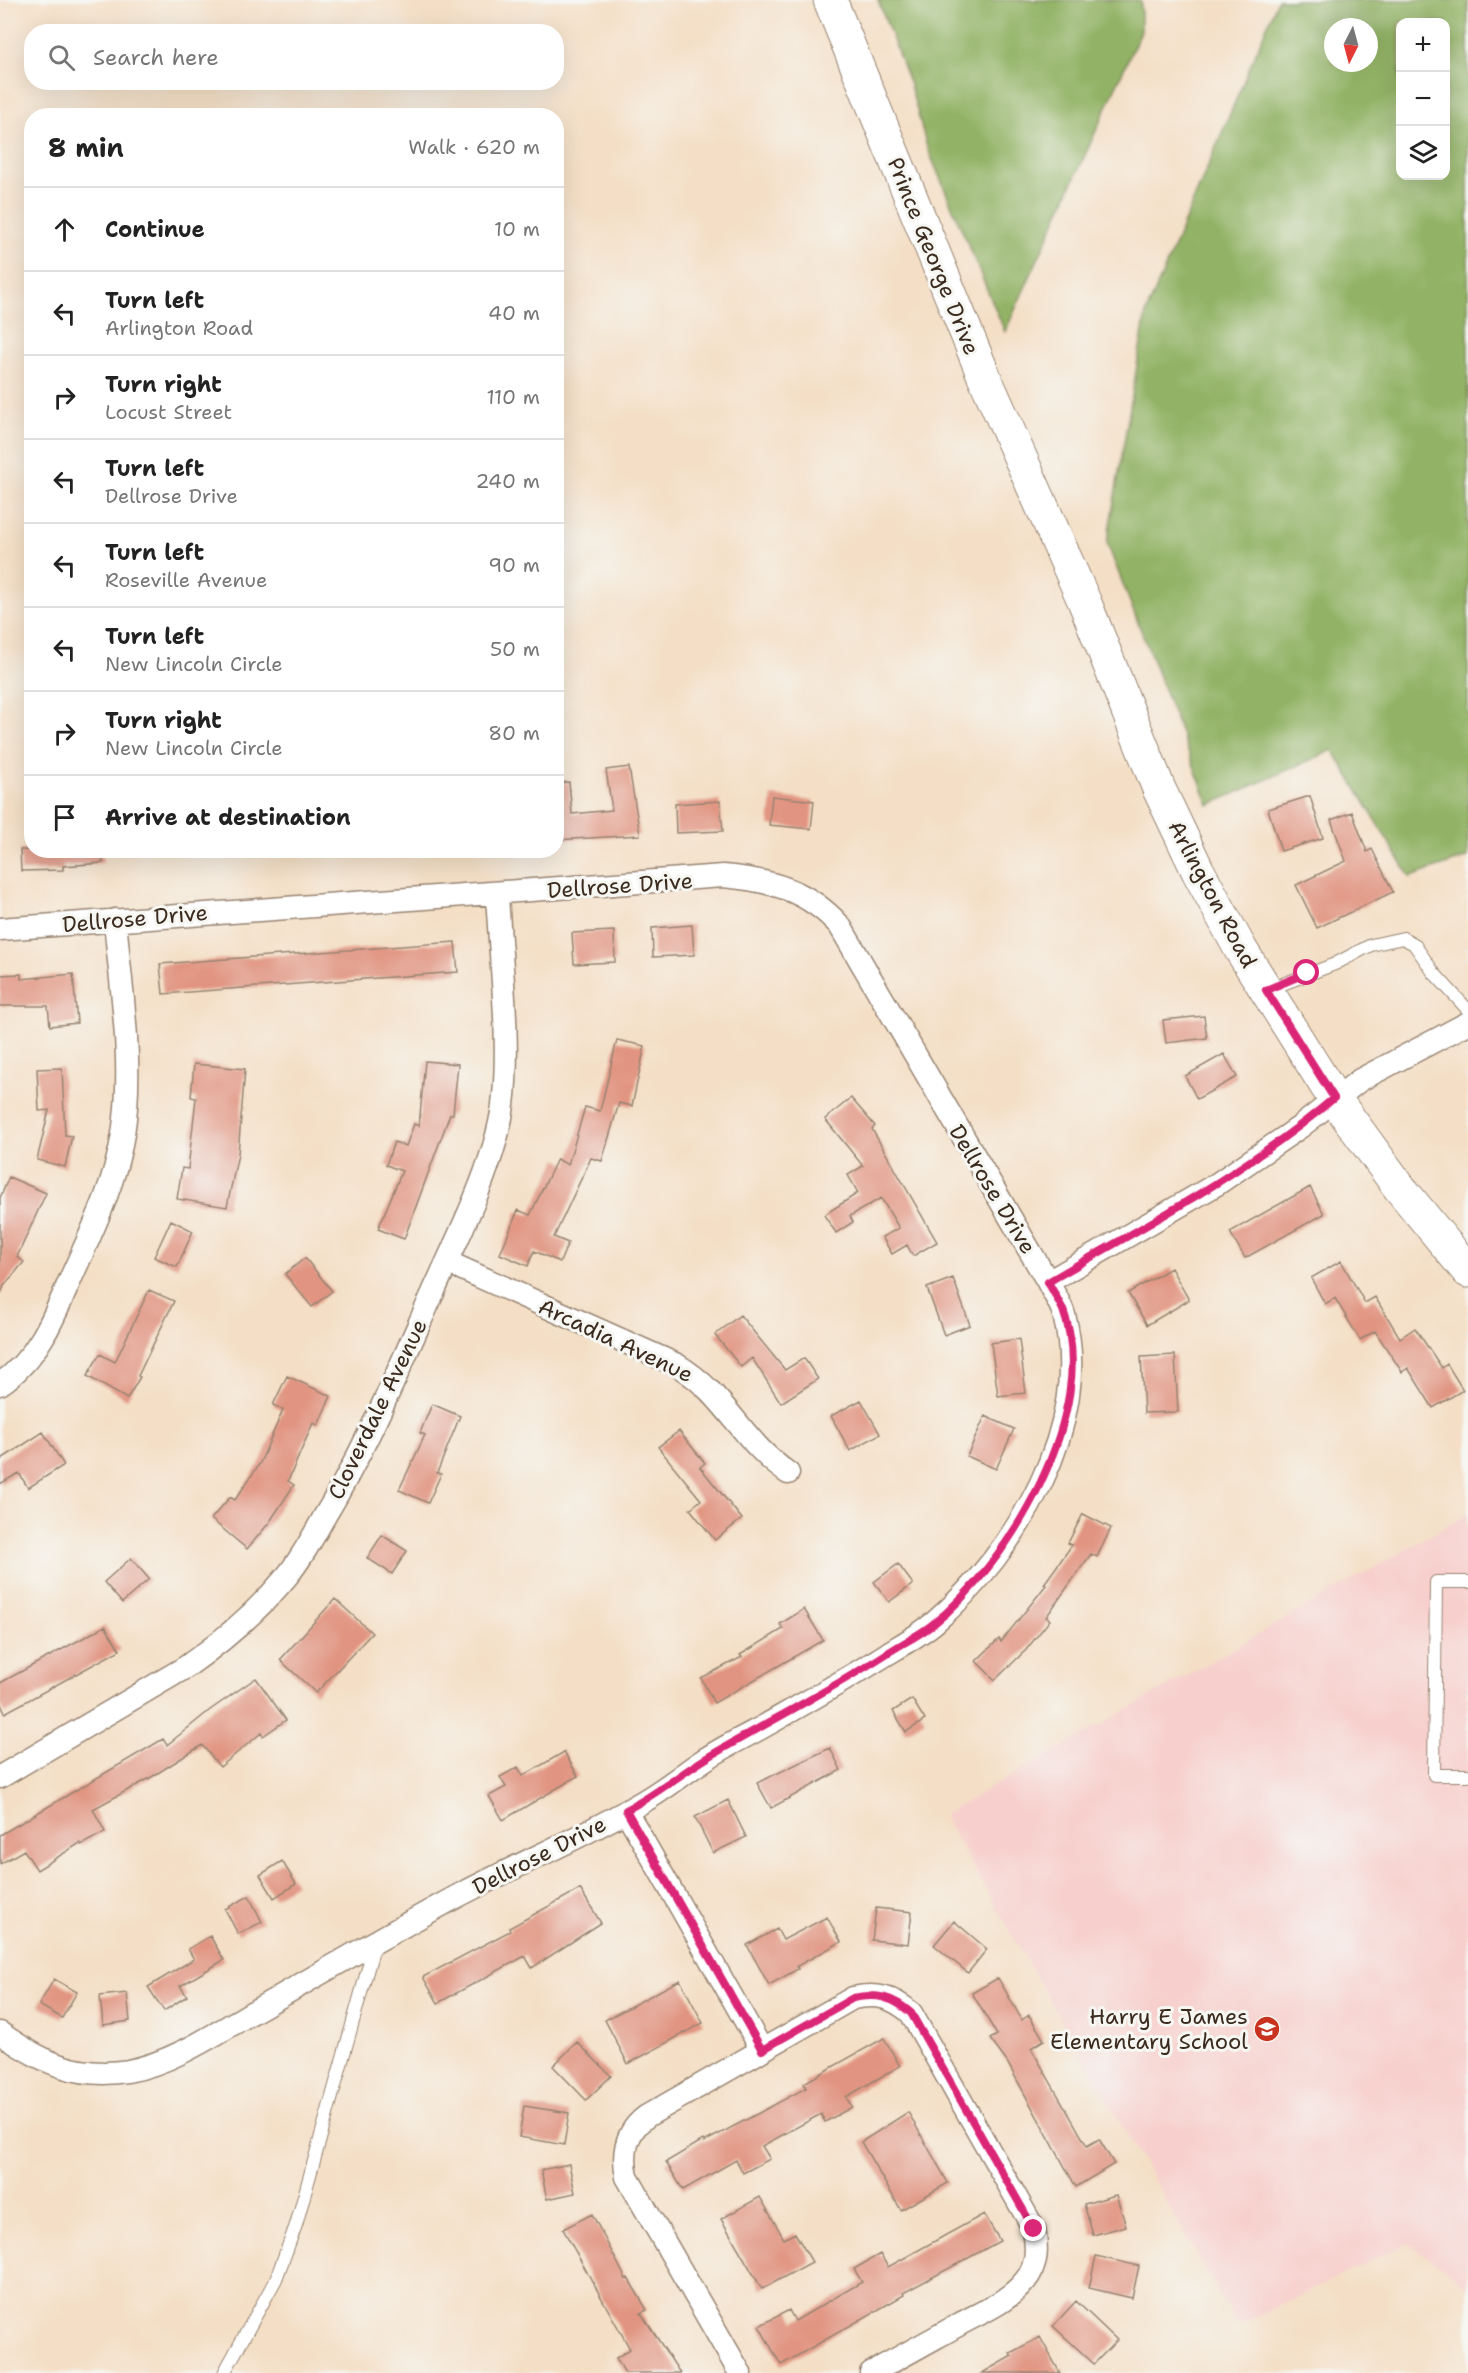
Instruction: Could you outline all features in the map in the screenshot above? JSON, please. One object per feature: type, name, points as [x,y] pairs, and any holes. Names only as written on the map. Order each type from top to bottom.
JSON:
[{"type":"main road","name":"Prince George Drive","points":[[830,0],[979,365],[1043,509]]},
{"type":"main road","name":"Arlington Road","points":[[1043,509],[1085,603],[1159,789],[1204,881],[1266,990],[1334,1098],[1399,1187],[1468,1271]]},
{"type":"street","name":"Dellrose Drive","points":[[0,929],[723,876],[778,884],[804,894],[827,911],[840,926],[1048,1282],[1063,1311],[1070,1343],[1071,1376],[1068,1408],[1039,1486],[1018,1524],[987,1569],[973,1587],[932,1625],[846,1680],[708,1757],[626,1810],[457,1896],[226,2027],[157,2063],[129,2070],[101,2073],[56,2066],[0,2033]]},
{"type":"street","name":"Cloverdale Avenue","points":[[0,1777],[186,1667],[251,1615],[286,1577],[338,1495],[377,1416],[447,1262],[491,1156],[503,1107],[506,1071],[497,893]]},
{"type":"street","points":[[0,1384],[26,1362],[48,1330],[98,1217],[116,1164],[127,1101],[115,920]]},
{"type":"street","points":[[1048,1282],[1217,1184],[1300,1127],[1359,1080],[1468,1023]]},
{"type":"street","name":"Arcadia Avenue","points":[[447,1262],[677,1365],[699,1378],[717,1395],[757,1449],[788,1473]]},
{"type":"street","points":[[626,1810],[762,2050]]},
{"type":"street","points":[[740,2373],[627,2177],[624,2161],[626,2145],[640,2122],[853,1998],[868,1995],[881,1996],[899,2003],[911,2013],[1034,2229],[1037,2245],[1035,2262],[1027,2279],[1017,2289],[992,2307],[871,2373]]},
{"type":"lane","points":[[1266,990],[1335,964],[1371,945],[1403,938],[1414,944],[1434,973],[1468,1010]]},
{"type":"lane","points":[[1468,1582],[1436,1582],[1434,1775],[1468,1775]]},
{"type":"lane","points":[[224,2373],[276,2279],[296,2225],[375,1942]]},
{"type":"shaded area","name":"Harry E James Elementary School","points":[[1468,1514],[1468,2286],[1409,2243],[1238,2326],[943,1815]]},
{"type":"green space","points":[[878,0],[1141,0],[1141,31],[1005,332],[927,147],[910,85]]},
{"type":"green space","points":[[1278,0],[1468,0],[1468,857],[1410,877],[1333,750],[1209,805],[1107,543],[1146,313]]},
{"type":"building","points":[[629,767],[640,835],[564,840],[564,782],[569,782],[572,814],[612,810],[606,770]]},
{"type":"building","points":[[772,796],[814,801],[811,829],[769,825]]},
{"type":"building","points":[[1310,796],[1323,838],[1281,851],[1268,809]]},
{"type":"building","points":[[720,801],[723,831],[676,833],[675,804]]},
{"type":"building","points":[[1352,812],[1367,852],[1372,849],[1393,892],[1317,928],[1296,885],[1346,861],[1331,820]]},
{"type":"building","points":[[20,850],[24,850],[24,858],[103,858],[103,863],[63,866],[63,870],[21,871]]},
{"type":"building","points":[[692,925],[694,955],[653,957],[652,928]]},
{"type":"building","points":[[614,931],[615,962],[574,964],[572,933]]},
{"type":"building","points":[[455,942],[458,972],[163,994],[160,964]]},
{"type":"building","points":[[21,974],[21,979],[73,974],[77,1023],[50,1026],[48,1006],[0,1006],[0,975]]},
{"type":"building","points":[[1204,1016],[1207,1038],[1166,1043],[1163,1020]]},
{"type":"building","points":[[617,1040],[645,1046],[632,1106],[619,1103],[602,1161],[591,1158],[554,1237],[568,1243],[560,1262],[534,1251],[528,1266],[500,1254],[518,1210],[530,1215],[557,1159],[568,1165],[585,1107],[600,1111]]},
{"type":"building","points":[[1224,1054],[1237,1077],[1197,1099],[1185,1076]]},
{"type":"building","points":[[425,1061],[458,1064],[453,1114],[450,1114],[404,1239],[378,1229],[402,1171],[386,1165],[394,1142],[406,1146],[414,1124],[419,1126]]},
{"type":"building","points":[[194,1064],[245,1069],[238,1154],[227,1207],[177,1199],[182,1168],[188,1169],[196,1098],[191,1097]]},
{"type":"building","points":[[62,1068],[65,1135],[72,1136],[65,1167],[37,1160],[49,1110],[39,1111],[37,1069]]},
{"type":"building","points":[[851,1098],[875,1126],[872,1129],[937,1242],[913,1256],[907,1245],[892,1254],[882,1237],[899,1228],[881,1198],[850,1216],[853,1222],[836,1233],[824,1215],[858,1193],[848,1175],[863,1166],[825,1119]]},
{"type":"building","points":[[9,1177],[46,1193],[17,1257],[24,1262],[4,1286],[0,1296],[0,1198]]},
{"type":"building","points":[[1310,1187],[1324,1214],[1245,1258],[1230,1232]]},
{"type":"building","points":[[171,1220],[193,1231],[177,1267],[154,1257]]},
{"type":"building","points":[[305,1258],[332,1291],[312,1307],[285,1274]]},
{"type":"building","points":[[1341,1261],[1365,1303],[1375,1297],[1400,1338],[1415,1328],[1442,1368],[1447,1364],[1463,1390],[1433,1408],[1408,1368],[1402,1372],[1375,1331],[1360,1340],[1335,1298],[1325,1304],[1311,1278]]},
{"type":"building","points":[[1171,1268],[1189,1300],[1147,1325],[1128,1293]]},
{"type":"building","points":[[953,1278],[970,1325],[944,1335],[927,1288]]},
{"type":"building","points":[[149,1290],[174,1301],[138,1376],[140,1377],[127,1399],[87,1376],[100,1354],[115,1362]]},
{"type":"building","points":[[740,1315],[785,1370],[804,1358],[818,1379],[781,1403],[752,1358],[741,1367],[715,1335]]},
{"type":"building","points":[[1019,1339],[1026,1393],[998,1396],[991,1343]]},
{"type":"building","points":[[1175,1355],[1178,1412],[1144,1413],[1141,1357]]},
{"type":"building","points":[[287,1376],[331,1396],[318,1425],[313,1423],[288,1481],[294,1485],[269,1523],[247,1549],[211,1519],[230,1497],[235,1500],[260,1463],[283,1410],[273,1405]]},
{"type":"building","points":[[861,1400],[880,1434],[850,1451],[831,1416]]},
{"type":"building","points":[[432,1404],[460,1416],[437,1473],[441,1474],[428,1503],[399,1490],[425,1435],[420,1433]]},
{"type":"building","points":[[985,1416],[1014,1429],[996,1469],[967,1456]]},
{"type":"building","points":[[679,1431],[705,1463],[700,1467],[742,1519],[715,1540],[690,1509],[701,1500],[658,1447]]},
{"type":"building","points":[[43,1432],[64,1465],[28,1488],[19,1473],[0,1484],[0,1460]]},
{"type":"building","points":[[1083,1514],[1111,1528],[1097,1557],[1091,1554],[1046,1617],[1050,1620],[1026,1650],[995,1680],[976,1661],[999,1639],[1001,1642],[1046,1585],[1044,1584],[1072,1545],[1068,1543]]},
{"type":"building","points":[[382,1535],[407,1551],[392,1574],[367,1558]]},
{"type":"building","points":[[131,1558],[149,1579],[122,1603],[104,1582]]},
{"type":"building","points":[[898,1564],[913,1584],[889,1602],[874,1582]]},
{"type":"building","points":[[335,1599],[372,1633],[316,1693],[280,1660]]},
{"type":"building","points":[[804,1609],[823,1640],[714,1703],[701,1678],[742,1657],[740,1655],[783,1629],[780,1624]]},
{"type":"building","points":[[105,1626],[120,1650],[5,1713],[0,1702],[0,1683]]},
{"type":"building","points":[[256,1678],[286,1720],[263,1736],[261,1733],[220,1767],[202,1745],[150,1778],[93,1809],[105,1832],[81,1845],[80,1843],[37,1870],[24,1850],[0,1864],[0,1835],[163,1739],[167,1745],[210,1710]]},
{"type":"building","points":[[912,1699],[925,1720],[906,1732],[893,1711]]},
{"type":"building","points":[[830,1748],[841,1770],[771,1808],[757,1783]]},
{"type":"building","points":[[564,1752],[578,1776],[503,1820],[489,1796],[506,1787],[500,1777],[518,1767],[523,1776]]},
{"type":"building","points":[[728,1800],[746,1837],[713,1853],[695,1817]]},
{"type":"building","points":[[282,1861],[296,1884],[274,1898],[260,1875]]},
{"type":"building","points":[[580,1889],[601,1923],[532,1968],[525,1956],[438,2003],[423,1977],[510,1931],[509,1928]]},
{"type":"building","points":[[249,1896],[262,1922],[238,1934],[225,1909]]},
{"type":"building","points":[[876,1908],[912,1912],[908,1944],[872,1940]]},
{"type":"building","points":[[827,1917],[841,1942],[797,1966],[798,1969],[769,1985],[747,1945],[777,1929],[783,1940]]},
{"type":"building","points":[[954,1921],[987,1949],[968,1973],[934,1945]]},
{"type":"building","points":[[210,1936],[224,1960],[180,1986],[187,1996],[164,2011],[148,1987],[194,1959],[188,1949]]},
{"type":"building","points":[[998,1978],[1022,2020],[1029,2015],[1044,2040],[1031,2048],[1087,2146],[1099,2139],[1114,2164],[1076,2187],[1007,2062],[990,2039],[997,2035],[972,1993]]},
{"type":"building","points":[[54,1979],[77,1992],[62,2018],[39,2005]]},
{"type":"building","points":[[680,1980],[703,2023],[628,2064],[605,2020]]},
{"type":"building","points":[[127,1993],[130,2021],[103,2025],[100,1996]]},
{"type":"building","points":[[884,2038],[900,2066],[846,2097],[852,2107],[825,2122],[821,2114],[762,2146],[770,2159],[743,2173],[736,2160],[683,2190],[666,2162],[703,2140],[704,2142],[806,2088],[804,2083]]},
{"type":"building","points":[[577,2042],[611,2076],[586,2100],[553,2066]]},
{"type":"building","points":[[524,2106],[569,2113],[564,2145],[519,2137]]},
{"type":"building","points":[[908,2112],[948,2183],[901,2210],[861,2142]]},
{"type":"building","points":[[569,2164],[575,2193],[547,2199],[541,2170]]},
{"type":"building","points":[[1116,2195],[1126,2226],[1093,2235],[1084,2204]]},
{"type":"building","points":[[760,2197],[784,2239],[795,2233],[812,2262],[762,2289],[721,2219]]},
{"type":"building","points":[[592,2214],[626,2279],[628,2278],[647,2310],[641,2313],[680,2373],[625,2373],[616,2358],[630,2349],[563,2229]]},
{"type":"building","points":[[984,2214],[1000,2241],[903,2293],[904,2295],[781,2365],[759,2326],[789,2310],[795,2321],[862,2282],[854,2269],[880,2254],[888,2267]]},
{"type":"building","points":[[1096,2256],[1139,2266],[1132,2298],[1089,2288]]},
{"type":"building","points":[[1076,2301],[1117,2340],[1094,2364],[1053,2326]]},
{"type":"building","points":[[1040,2337],[1060,2373],[982,2373],[1012,2356],[1010,2353]]},
{"type":"place","name":"Harry E James Elementary School","points":[[1267,2029]]},
{"type":"route","points":[[1034,2229],[911,2013],[899,2003],[881,1996],[868,1995],[853,1998],[762,2050],[626,1810],[644,1801],[708,1757],[846,1680],[932,1625],[973,1587],[1018,1524],[1030,1503],[1060,1435],[1068,1408],[1071,1376],[1070,1343],[1063,1311],[1048,1282],[1217,1184],[1300,1127],[1334,1098],[1266,990],[1307,973]]}]
